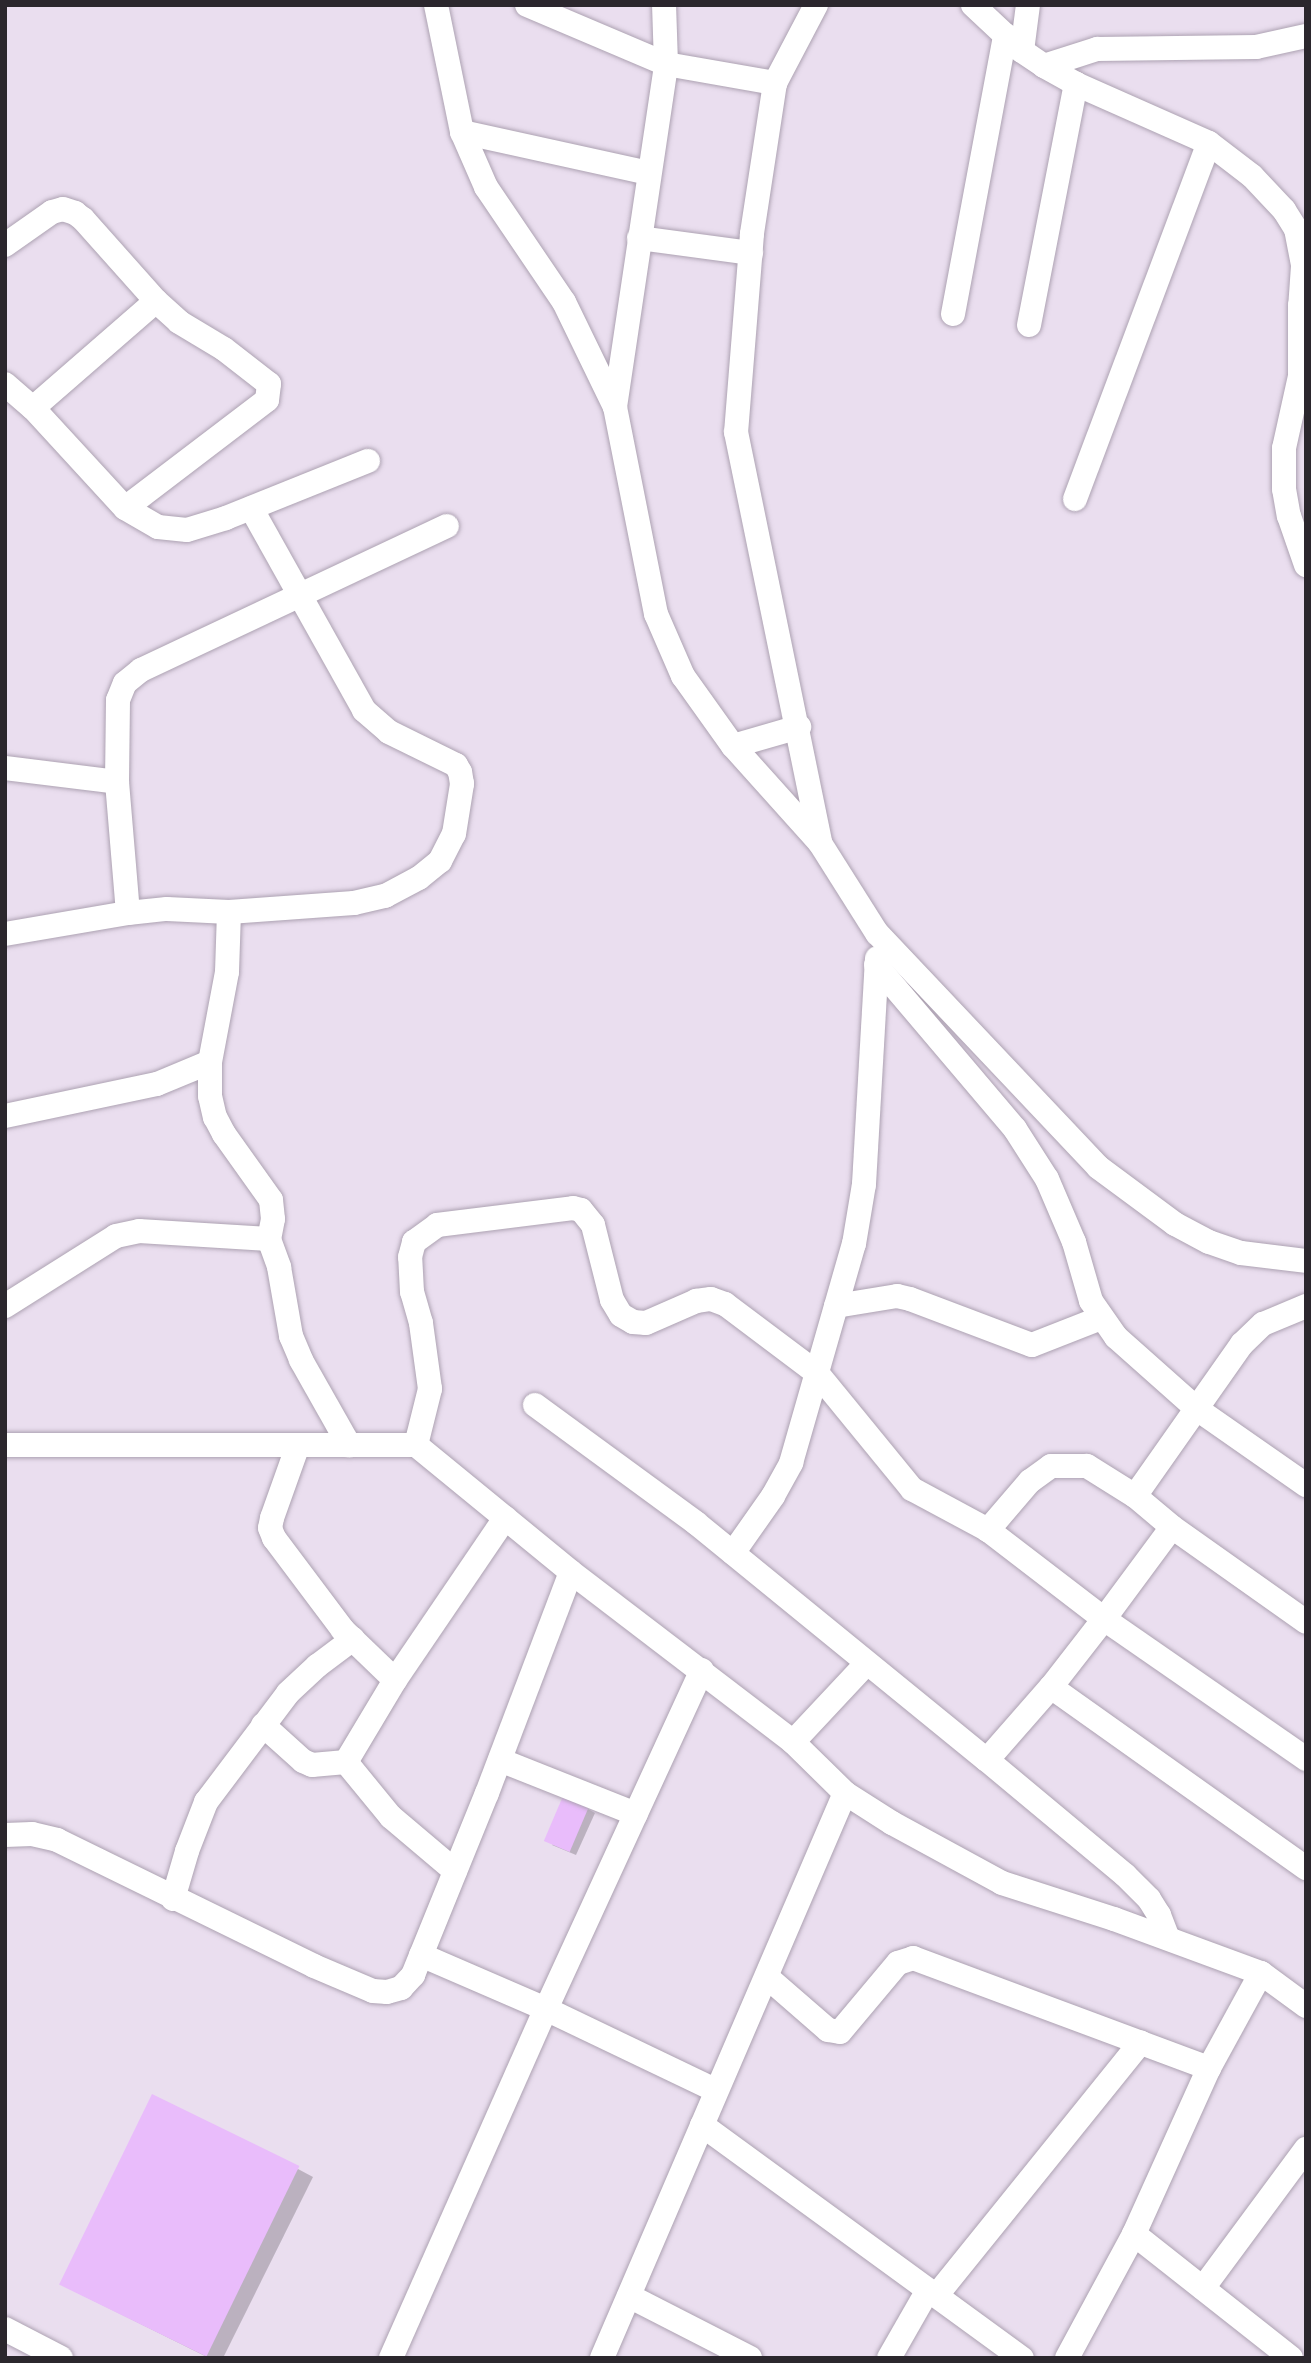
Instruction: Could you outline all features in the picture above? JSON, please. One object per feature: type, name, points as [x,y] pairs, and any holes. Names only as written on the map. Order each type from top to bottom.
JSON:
[{"type":"street","points":[[436,5],[462,132],[486,187],[564,302],[615,407],[656,614],[682,676],[733,746],[820,843],[877,933],[1098,1167],[1175,1224],[1209,1242],[1241,1253],[1306,1261]]},
{"type":"street","points":[[527,5],[666,64],[775,83]]},
{"type":"street","points":[[615,407],[666,64],[664,5]]},
{"type":"street","points":[[816,5],[775,83],[751,253],[736,432],[799,727],[820,843]]},
{"type":"street","points":[[973,5],[1013,43],[1076,85],[1209,142],[1252,176],[1301,225],[1303,266],[1300,376],[1284,448],[1284,489],[1289,516],[1306,565]]},
{"type":"street","points":[[953,314],[1013,43],[1028,5]]},
{"type":"street","points":[[1044,66],[1097,49],[1256,47],[1306,36]]},
{"type":"street","points":[[1029,325],[1076,85]]},
{"type":"street","points":[[462,132],[648,173]]},
{"type":"street","points":[[1075,499],[1209,142]]},
{"type":"street","points":[[5,245],[52,212],[63,209],[75,213],[156,301],[179,321],[265,379],[270,389],[270,395],[125,508]]},
{"type":"street","points":[[639,238],[751,253]]},
{"type":"street","points":[[33,408],[156,301]]},
{"type":"street","points":[[5,384],[33,408],[125,508],[139,519],[172,530],[187,530],[251,508],[368,461]]},
{"type":"street","points":[[5,934],[167,909],[229,912],[354,903],[385,896],[419,878],[440,861],[454,834],[462,784],[460,772],[456,765],[389,732],[364,710],[251,508]]},
{"type":"street","points":[[128,913],[117,782],[118,699],[125,683],[141,670],[447,526]]},
{"type":"street","points":[[733,746],[799,727]]},
{"type":"street","points":[[5,768],[117,782]]},
{"type":"street","points":[[229,912],[228,972],[210,1062],[209,1096],[215,1117],[271,1200],[273,1219],[269,1239],[279,1267],[291,1336],[300,1360],[349,1445]]},
{"type":"street","points":[[733,1553],[773,1496],[791,1463],[855,1244],[863,1184],[877,933]]},
{"type":"street","points":[[876,965],[1015,1129],[1046,1180],[1074,1242],[1091,1301],[1116,1337],[1197,1409],[1306,1485]]},
{"type":"street","points":[[5,1116],[157,1084],[210,1062]]},
{"type":"street","points":[[416,1445],[430,1389],[421,1323],[412,1292],[410,1257],[414,1242],[437,1225],[581,1210],[593,1225],[612,1300],[621,1315],[632,1322],[646,1323],[696,1301],[711,1299],[736,1311],[817,1373],[912,1489],[988,1530],[1104,1619],[1306,1759]]},
{"type":"street","points":[[5,1306],[116,1236],[139,1231],[269,1239]]},
{"type":"street","points":[[836,1306],[897,1296],[1032,1345],[1101,1318]]},
{"type":"street","points":[[1135,1496],[1242,1344],[1263,1324],[1306,1306]]},
{"type":"street","points":[[535,1405],[696,1523],[1125,1875],[1149,1899],[1168,1938]]},
{"type":"street","points":[[5,1445],[416,1445],[571,1572],[793,1742],[845,1793],[892,1823],[1002,1883],[1168,1938],[1261,1973],[1306,2006]]},
{"type":"street","points":[[298,1445],[270,1528],[299,1575],[354,1640],[395,1680]]},
{"type":"street","points":[[988,1530],[1030,1481],[1051,1466],[1087,1466],[1135,1496],[1172,1527],[1305,1619]]},
{"type":"street","points":[[346,1762],[395,1680],[505,1518]]},
{"type":"street","points":[[987,1760],[1051,1687],[1172,1527]]},
{"type":"street","points":[[5,1835],[32,1834],[57,1840],[173,1899],[373,1991],[387,1992],[401,1988],[413,1975],[500,1760],[571,1572]]},
{"type":"street","points":[[173,1899],[187,1851],[206,1802],[288,1693],[317,1666],[354,1640]]},
{"type":"street","points":[[793,1742],[866,1664]]},
{"type":"street","points":[[391,2358],[546,2009],[702,1670]]},
{"type":"street","points":[[1051,1687],[1306,1868]]},
{"type":"street","points":[[263,1726],[303,1761],[312,1765],[346,1762]]},
{"type":"street","points":[[500,1760],[636,1814]]},
{"type":"street","points":[[346,1762],[391,1817],[455,1871]]},
{"type":"street","points":[[602,2358],[845,1793]]},
{"type":"street","points":[[421,1955],[546,2009],[715,2090]]},
{"type":"street","points":[[767,1977],[828,2030],[840,2032],[898,1963],[913,1958],[1209,2068]]},
{"type":"street","points":[[1067,2358],[1134,2234],[1209,2068],[1261,1973]]},
{"type":"street","points":[[889,2358],[932,2293],[1141,2042]]},
{"type":"street","points":[[702,2125],[1022,2358]]},
{"type":"street","points":[[1203,2288],[1306,2149]]},
{"type":"street","points":[[1134,2234],[1291,2358]]},
{"type":"street","points":[[629,2296],[750,2358]]},
{"type":"street","points":[[5,2329],[61,2358]]},
{"type":"building","points":[[563,1796],[589,1807],[570,1852],[544,1841]]},
{"type":"building","points":[[152,2094],[299,2166],[206,2356],[59,2285]]}]
